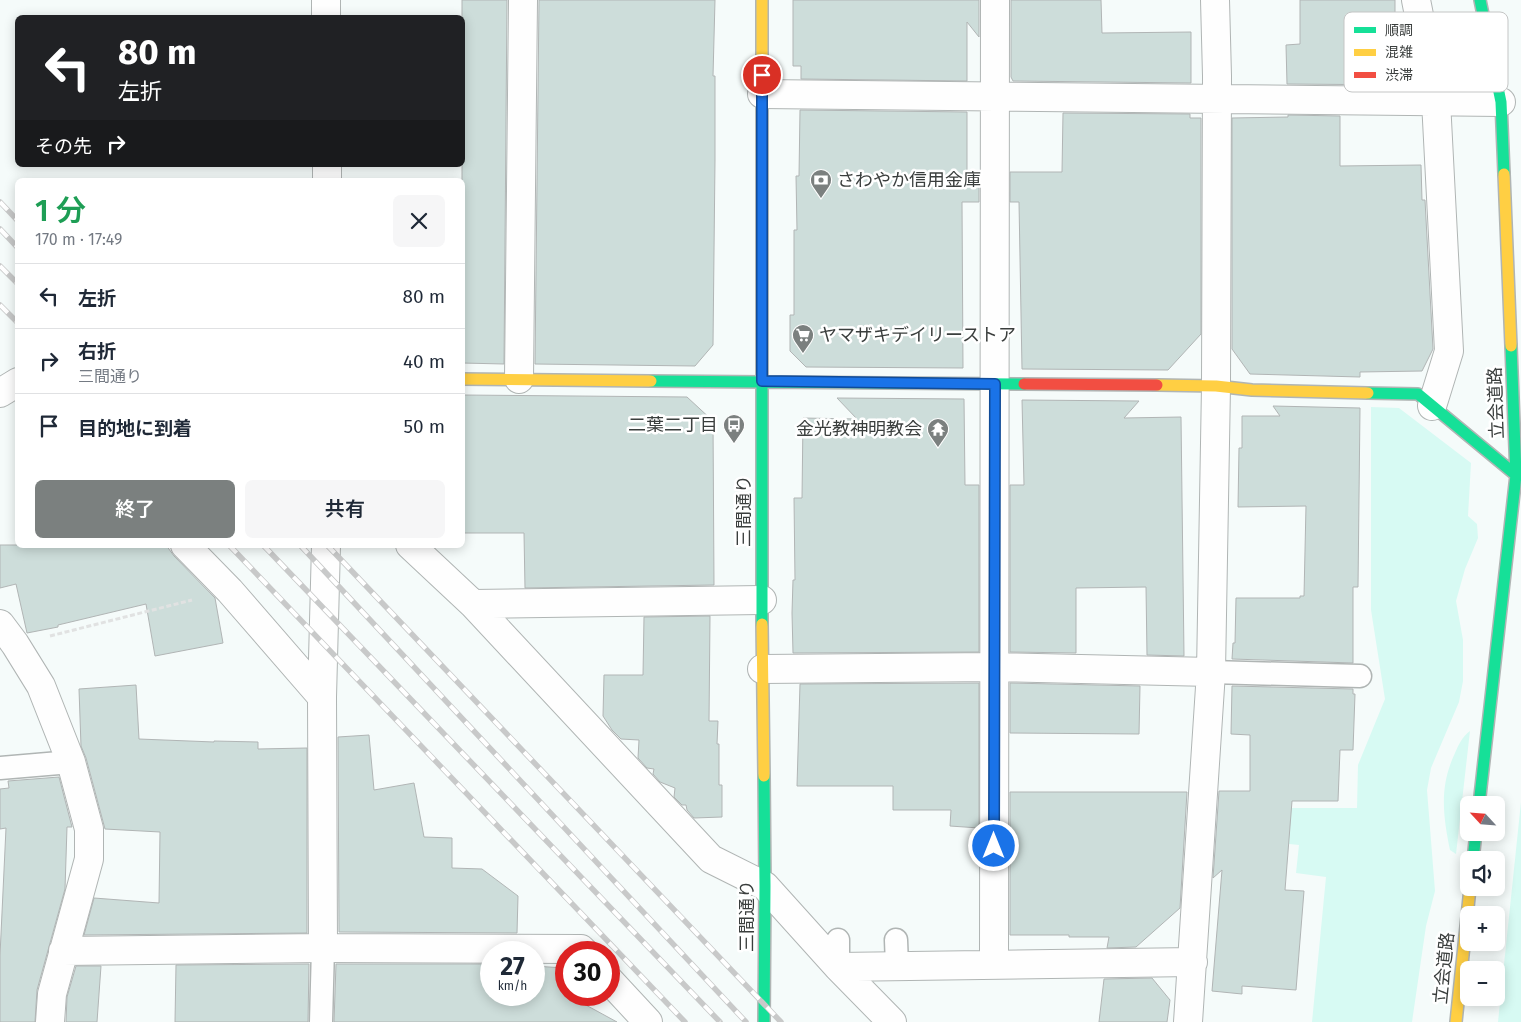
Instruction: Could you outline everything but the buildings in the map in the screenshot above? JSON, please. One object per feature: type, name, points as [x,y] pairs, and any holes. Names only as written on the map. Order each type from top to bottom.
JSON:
[{"type":"street","points":[[326,0],[326,15]]},
{"type":"street","points":[[519,379],[523,0]]},
{"type":"street","name":"三間通り","points":[[762,0],[764,1022]]},
{"type":"street","points":[[994,965],[996,0]]},
{"type":"street","points":[[1188,1022],[1212,672],[1216,386],[1215,0]]},
{"type":"street","points":[[1432,406],[1449,351],[1434,92]]},
{"type":"street","name":"立会道路","points":[[1480,796],[1519,475],[1501,102],[1499,92]]},
{"type":"street","points":[[762,94],[1501,102]]},
{"type":"street","points":[[465,379],[1216,386],[1252,390],[1418,394],[1519,475]]},
{"type":"street","points":[[0,393],[15,384]]},
{"type":"street","points":[[188,548],[230,591],[322,697]]},
{"type":"street","points":[[323,948],[322,697],[326,548]]},
{"type":"street","points":[[413,548],[473,604],[710,859],[765,886],[838,967],[892,1022]]},
{"type":"street","points":[[473,604],[762,600]]},
{"type":"street","points":[[8,634],[41,686],[71,762],[89,829],[89,860],[52,994],[50,1022]]},
{"type":"street","points":[[762,669],[994,667],[1212,672]]},
{"type":"street","name":"立会道路","points":[[1456,1022],[1469,896]]},
{"type":"street","points":[[63,951],[323,948],[555,949]]},
{"type":"street","points":[[838,967],[896,953],[994,965],[1193,962]]},
{"type":"street","points":[[620,992],[648,1022]]},
{"type":"lane","points":[[1212,672],[1360,676]]},
{"type":"lane","points":[[0,768],[71,762]]},
{"type":"lane","points":[[838,940],[838,967]]},
{"type":"lane","points":[[321,1022],[323,948]]},
{"type":"path","points":[[8,634],[230,591]]},
{"type":"green space","points":[[1371,407],[1399,408],[1471,463],[1468,516],[1477,524],[1478,538],[1465,569],[1456,601],[1463,640],[1463,681],[1459,702],[1431,768],[1427,790],[1435,891],[1426,926],[1412,1022],[1312,1022],[1326,877],[1296,873],[1299,845],[1242,839],[1244,808],[1357,808],[1358,765],[1385,699],[1371,610]]},
{"type":"green space","points":[[1470,731],[1463,796],[1460,796],[1460,819],[1456,854],[1450,850],[1444,801],[1446,778],[1463,738]]},
{"type":"green space","points":[[1521,802],[1521,1022],[1498,1022],[1500,1006],[1505,1006],[1504,961]]},
{"type":"railway","points":[[0,202],[15,218]]},
{"type":"railway","points":[[0,229],[15,245]]},
{"type":"railway","points":[[0,266],[15,281]]},
{"type":"railway","points":[[0,305],[15,320]]},
{"type":"railway","points":[[232,548],[685,1022]]},
{"type":"railway","points":[[266,548],[720,1022]]},
{"type":"railway","points":[[303,548],[746,1022]]},
{"type":"railway","points":[[330,548],[781,1022]]},
{"type":"traffic: fast","points":[[1480,0],[1482,12]]},
{"type":"traffic: fast","points":[[1499,92],[1504,174]]},
{"type":"traffic: fast","points":[[762,241],[762,624]]},
{"type":"traffic: fast","points":[[1480,796],[1516,475],[1511,346]]},
{"type":"traffic: fast","points":[[651,381],[1024,384]]},
{"type":"traffic: fast","points":[[1368,393],[1418,394],[1516,475],[1521,475]]},
{"type":"traffic: fast","points":[[764,776],[764,1022]]},
{"type":"traffic: fast","points":[[1474,851],[1475,841]]},
{"type":"traffic: slow","points":[[762,0],[762,241]]},
{"type":"traffic: slow","points":[[1504,174],[1511,346]]},
{"type":"traffic: slow","points":[[465,379],[651,381]]},
{"type":"traffic: slow","points":[[1157,385],[1368,393]]},
{"type":"traffic: slow","points":[[762,624],[764,776]]},
{"type":"traffic: slow","points":[[1456,1022],[1469,896]]},
{"type":"traffic: jam","points":[[1024,384],[1157,385]]},
{"type":"place","name":"さわやか信用金庫","points":[[821,199]]},
{"type":"place","name":"ヤマザキデイリーストア","points":[[803,354]]},
{"type":"place","name":"二葉二丁目","points":[[734,444]]},
{"type":"place","name":"金光教神明教会","points":[[938,448]]},
{"type":"route","points":[[762,75],[762,381],[995,384],[994,846]]}]
